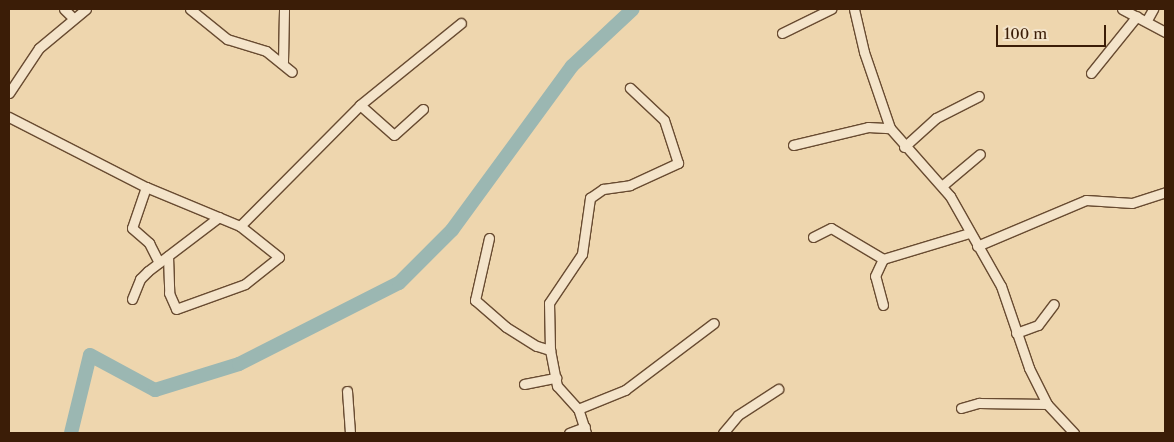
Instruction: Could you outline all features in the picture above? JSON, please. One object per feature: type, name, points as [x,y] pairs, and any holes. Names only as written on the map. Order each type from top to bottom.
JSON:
[{"type":"street","points":[[64,9],[73,18]]},
{"type":"street","points":[[9,93],[25,64],[73,18],[86,9]]},
{"type":"street","points":[[190,9],[227,39],[253,45],[283,62],[292,72]]},
{"type":"street","points":[[283,62],[284,9]]},
{"type":"street","points":[[782,33],[831,9]]},
{"type":"street","points":[[854,9],[864,52],[890,128],[904,147],[942,185],[1001,286],[1016,333],[1047,404],[1074,433]]},
{"type":"street","points":[[1122,9],[1146,20],[1165,32]]},
{"type":"street","points":[[1146,20],[1153,9]]},
{"type":"street","points":[[1091,73],[1137,16]]},
{"type":"street","points":[[240,226],[360,105],[461,23]]},
{"type":"street","points":[[569,433],[586,430],[578,409],[557,386],[550,350],[549,303],[582,254],[590,198],[603,189],[630,184],[678,163],[664,120],[630,88]]},
{"type":"street","points":[[904,147],[936,118],[978,96]]},
{"type":"street","points":[[360,105],[394,135],[423,109]]},
{"type":"street","points":[[9,117],[146,188],[240,226],[279,257],[245,284],[176,309],[169,293],[168,256]]},
{"type":"street","points":[[793,145],[868,127],[890,128]]},
{"type":"street","points":[[942,185],[980,154]]},
{"type":"street","points":[[146,188],[132,228],[149,243],[159,263]]},
{"type":"street","points":[[977,246],[1086,200],[1132,203],[1165,192]]},
{"type":"street","points":[[132,299],[140,279],[220,217]]},
{"type":"street","points":[[813,237],[831,228],[883,259],[969,233]]},
{"type":"street","points":[[489,238],[475,300],[506,327],[537,346],[550,350]]},
{"type":"street","points":[[882,305],[875,276],[883,259]]},
{"type":"street","points":[[1016,333],[1038,325],[1054,304]]},
{"type":"street","points":[[578,409],[625,390],[714,323]]},
{"type":"street","points":[[524,384],[556,378]]},
{"type":"street","points":[[723,433],[738,415],[778,389]]},
{"type":"street","points":[[347,391],[350,433]]},
{"type":"street","points":[[961,408],[979,403],[1047,404]]},
{"type":"waterway","points":[[71,433],[90,355],[155,390],[239,364],[399,283],[452,230],[572,66],[633,9]]}]
